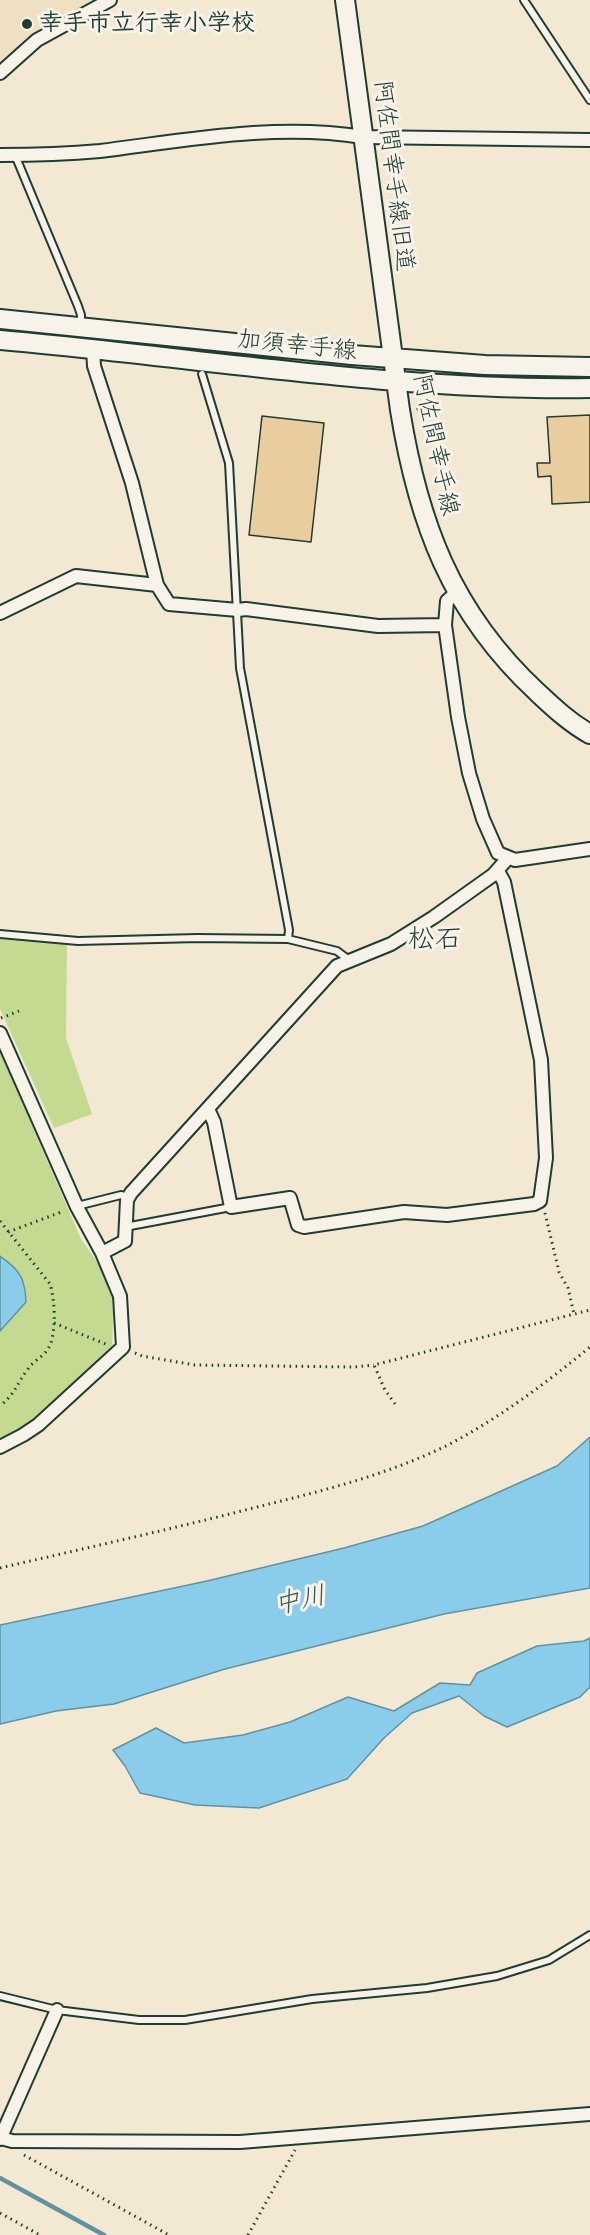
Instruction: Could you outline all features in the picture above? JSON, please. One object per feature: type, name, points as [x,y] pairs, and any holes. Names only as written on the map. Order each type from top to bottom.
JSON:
[{"type":"main road","name":"阿佐間幸手線旧道","points":[[345,0],[393,358]]},
{"type":"main road","name":"加須幸手線","points":[[0,319],[393,358],[485,365],[590,367]]},
{"type":"main road","name":"加須幸手線","points":[[0,340],[396,381],[540,388],[590,388]]},
{"type":"main road","name":"阿佐間幸手線","points":[[393,358],[406,444],[419,502],[442,563],[457,592],[497,650],[522,678],[554,708],[590,734]]},
{"type":"street","points":[[0,73],[37,40],[110,0]]},
{"type":"street","points":[[0,155],[97,151],[293,130],[334,132],[363,137],[590,140]]},
{"type":"street","points":[[93,348],[94,366],[132,483],[157,585],[169,604],[246,609],[378,626],[445,625]]},
{"type":"street","points":[[0,613],[76,576],[157,585]]},
{"type":"street","points":[[457,592],[447,601],[445,625],[458,717],[469,773],[492,842],[498,853],[515,860],[590,849]]},
{"type":"street","points":[[102,1253],[125,1241],[128,1197],[337,966],[391,944],[434,917],[498,871],[507,858]]},
{"type":"street","points":[[208,1109],[214,1122],[231,1207],[290,1198],[298,1225],[304,1227],[404,1212],[447,1215],[534,1204],[540,1201],[546,1158],[541,1060],[504,882],[498,871]]},
{"type":"street","points":[[0,1033],[77,1207],[102,1253],[120,1296],[118,1347],[38,1425],[0,1447]]},
{"type":"street","points":[[57,2010],[0,2138],[12,2141],[195,2142],[299,2139],[590,2114]]},
{"type":"lane","points":[[524,0],[590,100]]},
{"type":"lane","points":[[15,155],[78,306],[81,328]]},
{"type":"lane","points":[[202,374],[229,463],[240,668],[290,930],[288,939]]},
{"type":"lane","points":[[0,934],[78,941],[198,938],[288,939],[337,951],[349,960]]},
{"type":"lane","points":[[77,1207],[121,1195],[128,1197]]},
{"type":"lane","points":[[125,1227],[231,1207]]},
{"type":"lane","points":[[0,1996],[57,2010],[139,2020],[185,2020],[312,1999],[427,1988],[497,1976],[538,1965],[561,1954],[590,1935]]},
{"type":"path","points":[[414,417],[415,411],[425,404]]},
{"type":"path","points":[[1,1018],[19,1011]]},
{"type":"path","points":[[540,1201],[544,1208],[559,1272],[568,1288],[574,1314]]},
{"type":"path","points":[[8,1233],[77,1207]]},
{"type":"path","points":[[0,1221],[50,1284],[54,1297],[54,1323],[49,1348],[28,1368],[19,1385],[0,1406]]},
{"type":"path","points":[[54,1323],[142,1356],[195,1365],[354,1367],[374,1365],[590,1310]]},
{"type":"path","points":[[0,1568],[320,1491],[398,1467],[447,1445],[489,1421],[524,1399],[590,1347]]},
{"type":"path","points":[[374,1365],[395,1404]]},
{"type":"path","points":[[248,2235],[299,2139]]},
{"type":"path","points":[[20,2152],[170,2235]]},
{"type":"path","points":[[0,2213],[40,2235]]},
{"type":"shaded area","name":"幸手市立行幸小学校","points":[[0,0],[93,0],[36,34],[0,65]]},
{"type":"green space","points":[[0,938],[67,942],[66,1038],[92,1114],[54,1128],[0,1009]]},
{"type":"green space","points":[[0,1052],[81,1239],[110,1288],[113,1318],[112,1350],[24,1428],[0,1441]]},
{"type":"water","points":[[0,1256],[20,1275],[26,1302],[0,1331]]},
{"type":"water","name":"中川","points":[[590,1437],[590,1588],[444,1614],[225,1669],[114,1704],[56,1711],[0,1724],[0,1625],[207,1581],[344,1548],[423,1526],[557,1466]]},
{"type":"water","points":[[590,1638],[590,1687],[580,1697],[507,1727],[484,1716],[459,1696],[412,1713],[384,1738],[347,1779],[259,1808],[195,1805],[140,1793],[113,1750],[156,1728],[184,1743],[243,1735],[290,1722],[348,1697],[394,1711],[440,1683],[470,1685],[477,1673],[537,1646],[584,1641]]},
{"type":"building","points":[[590,415],[590,502],[552,504],[551,476],[538,477],[537,463],[550,463],[547,417]]},
{"type":"building","points":[[262,416],[324,423],[311,542],[249,535]]},
{"type":"waterway","points":[[0,2178],[104,2235]]},
{"type":"place","name":"幸手市立行幸小学校","points":[[27,24]]},
{"type":"district","name":"松石","points":[[435,940]]}]
